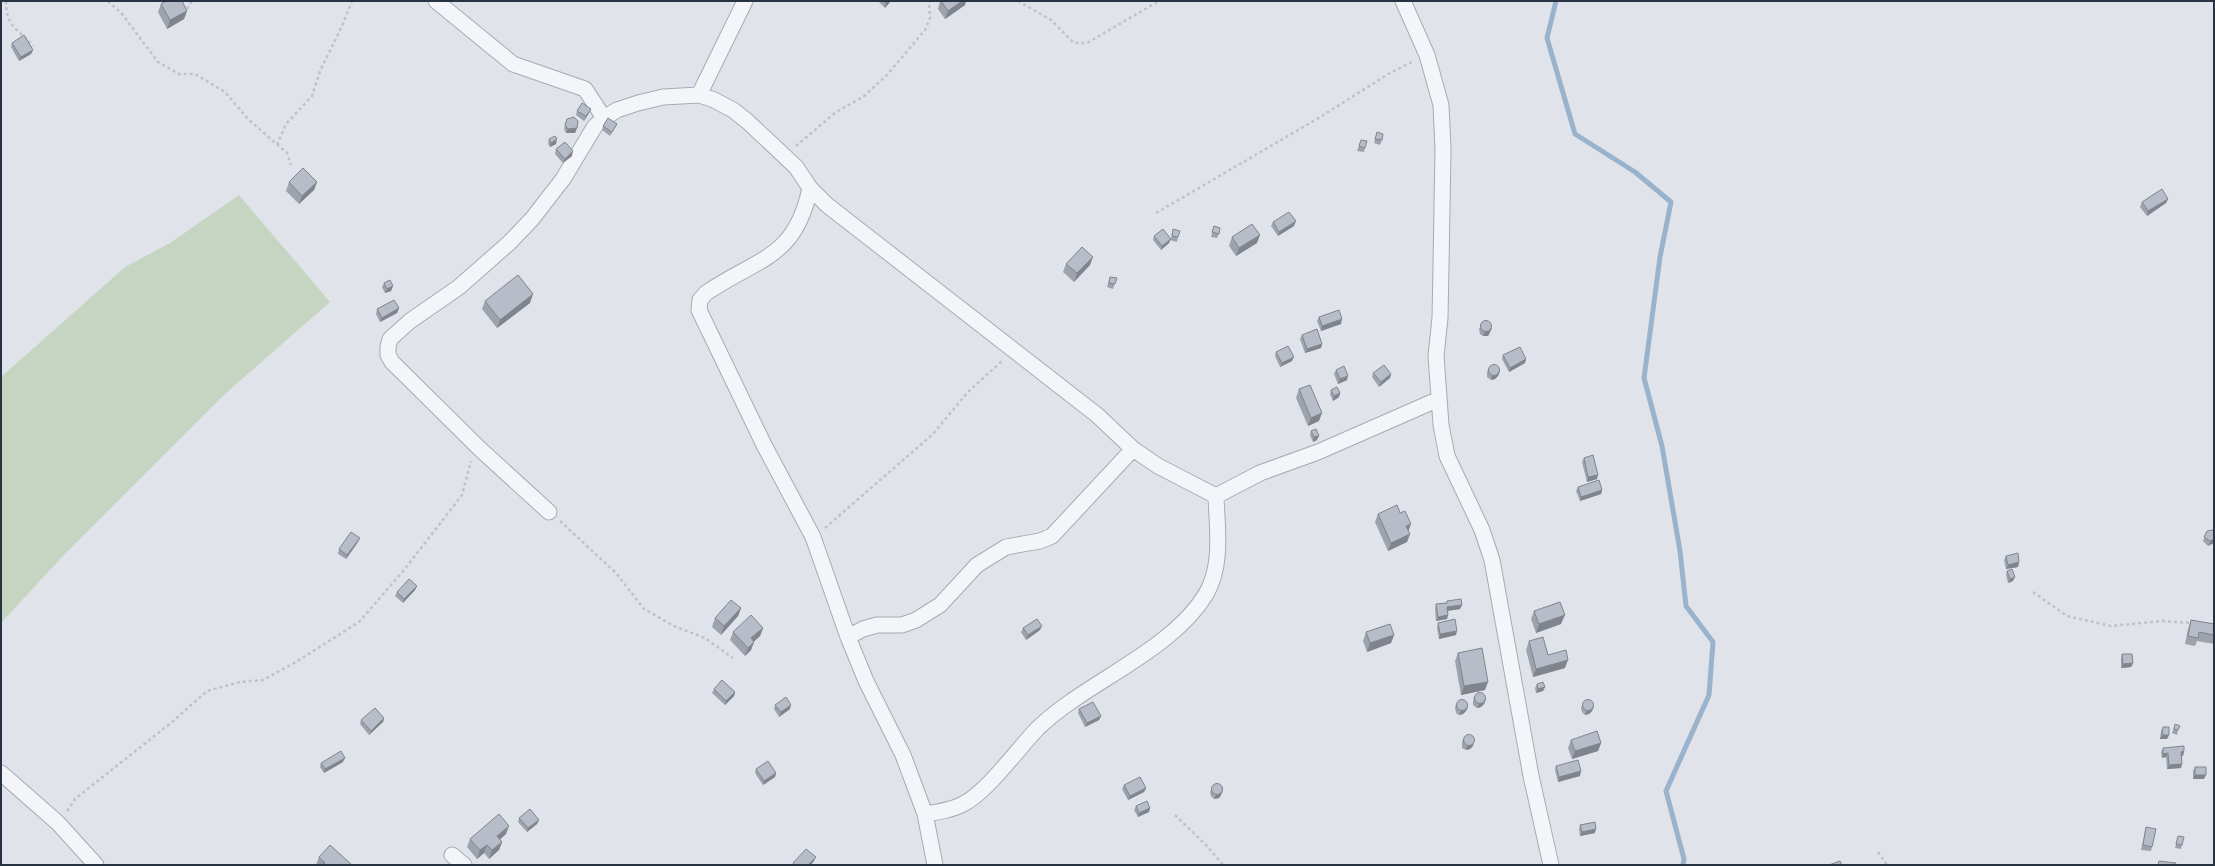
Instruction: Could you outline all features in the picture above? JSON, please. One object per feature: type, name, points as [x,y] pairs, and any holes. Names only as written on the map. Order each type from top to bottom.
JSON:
[{"type":"street","points":[[436,1],[513,64],[584,90],[604,118]]},
{"type":"street","points":[[699,95],[745,1]]},
{"type":"street","points":[[1403,1],[1427,55],[1441,105],[1443,149],[1440,318],[1436,356],[1439,399],[1447,456],[1482,530],[1492,560],[1531,776],[1551,865]]},
{"type":"street","points":[[549,512],[480,449],[392,362],[388,355],[390,339],[410,321],[459,287],[509,243],[532,219],[563,179],[595,126],[604,118],[617,110],[638,103],[663,97],[699,95],[712,99],[733,110],[785,155],[796,167],[810,188],[827,205],[1097,415],[1133,449],[1158,466],[1216,496]]},
{"type":"street","points":[[810,188],[800,220],[784,245],[772,256],[706,293],[700,300],[699,310],[764,445],[813,537],[848,637],[866,681],[903,755],[925,814],[935,865]]},
{"type":"street","points":[[1216,496],[1260,473],[1318,452],[1439,399]]},
{"type":"street","points":[[848,637],[863,629],[878,625],[902,625],[916,620],[940,605],[977,565],[1006,547],[1040,542],[1052,536],[1133,449]]},
{"type":"street","points":[[925,814],[942,812],[964,804],[980,792],[1038,728],[1173,632],[1193,611],[1206,594],[1215,573],[1218,545],[1216,496]]},
{"type":"street","points":[[1,773],[58,823],[96,865]]},
{"type":"street","points":[[452,855],[464,865]]},
{"type":"path","points":[[6,1],[6,15],[14,29],[24,35],[33,46]]},
{"type":"path","points":[[108,1],[122,14],[158,62],[179,74],[195,74],[225,92],[248,119],[286,153],[291,166]]},
{"type":"path","points":[[187,9],[192,1]]},
{"type":"path","points":[[277,145],[286,124],[312,96],[320,71],[342,26],[352,1]]},
{"type":"path","points":[[785,155],[836,112],[863,97],[887,75],[925,30],[930,18],[929,2],[931,1]]},
{"type":"path","points":[[1018,1],[1051,20],[1074,43],[1088,43],[1159,1]]},
{"type":"path","points":[[1156,213],[1317,119],[1390,73],[1427,55]]},
{"type":"path","points":[[813,537],[829,525],[932,434],[967,393],[1013,350]]},
{"type":"path","points":[[58,823],[75,799],[172,722],[207,691],[240,682],[263,680],[296,662],[359,622],[404,570],[462,495],[472,460],[480,449]]},
{"type":"path","points":[[549,512],[573,531],[616,573],[644,608],[674,626],[705,638],[733,658]]},
{"type":"path","points":[[2033,592],[2067,616],[2111,626],[2162,621],[2196,623]]},
{"type":"path","points":[[1175,815],[1188,826],[1223,865]]},
{"type":"path","points":[[1878,852],[1886,865]]},
{"type":"green space","points":[[239,195],[330,302],[225,394],[62,557],[1,623],[1,377],[125,267],[170,243]]},
{"type":"building","points":[[166,1],[182,1],[187,11],[170,20],[161,4]]},
{"type":"building","points":[[941,1],[962,1],[948,11]]},
{"type":"building","points":[[24,35],[33,50],[21,57],[12,43]]},
{"type":"building","points":[[582,103],[591,109],[586,116],[577,111]]},
{"type":"building","points":[[574,117],[578,121],[577,128],[568,129],[565,125],[567,119]]},
{"type":"building","points":[[608,118],[617,124],[612,132],[603,126]]},
{"type":"building","points":[[1377,132],[1383,134],[1382,140],[1375,139]]},
{"type":"building","points":[[555,136],[557,139],[551,143],[549,139]]},
{"type":"building","points":[[1361,140],[1367,141],[1365,148],[1359,146]]},
{"type":"building","points":[[565,142],[573,151],[565,159],[556,149]]},
{"type":"building","points":[[303,168],[317,182],[302,196],[289,182]]},
{"type":"building","points":[[2162,189],[2168,199],[2148,211],[2142,202]]},
{"type":"building","points":[[1289,212],[1296,221],[1279,232],[1273,222]]},
{"type":"building","points":[[1252,224],[1260,235],[1239,248],[1232,237]]},
{"type":"building","points":[[1214,226],[1220,228],[1219,234],[1212,232]]},
{"type":"building","points":[[1163,229],[1171,239],[1162,246],[1154,236]]},
{"type":"building","points":[[1173,229],[1180,231],[1178,237],[1172,236]]},
{"type":"building","points":[[1082,247],[1093,257],[1077,273],[1066,264]]},
{"type":"building","points":[[518,275],[533,294],[500,320],[485,301]]},
{"type":"building","points":[[1110,277],[1117,278],[1115,284],[1109,283]]},
{"type":"building","points":[[390,280],[393,286],[387,289],[384,283]]},
{"type":"building","points":[[394,300],[399,308],[382,318],[377,309]]},
{"type":"building","points":[[1339,310],[1342,319],[1322,326],[1319,317]]},
{"type":"building","points":[[1484,321],[1488,321],[1490,322],[1490,330],[1484,331],[1481,328],[1481,324]]},
{"type":"building","points":[[1317,329],[1322,344],[1307,349],[1302,335]]},
{"type":"building","points":[[1288,346],[1294,357],[1282,363],[1276,352]]},
{"type":"building","points":[[1520,347],[1526,359],[1510,368],[1503,355]]},
{"type":"building","points":[[1384,365],[1391,374],[1381,382],[1373,373]]},
{"type":"building","points":[[1492,365],[1496,365],[1498,366],[1498,374],[1492,375],[1489,372],[1489,368]]},
{"type":"building","points":[[1344,366],[1348,376],[1340,379],[1336,370]]},
{"type":"building","points":[[1310,385],[1322,413],[1311,418],[1299,389]]},
{"type":"building","points":[[1337,387],[1340,393],[1334,396],[1331,390]]},
{"type":"building","points":[[1316,429],[1319,436],[1314,437],[1311,431]]},
{"type":"building","points":[[1593,455],[1598,475],[1588,477],[1584,458]]},
{"type":"building","points":[[1599,480],[1602,490],[1581,497],[1578,487]]},
{"type":"building","points":[[1397,505],[1400,513],[1405,511],[1411,524],[1406,526],[1410,534],[1391,543],[1378,514]]},
{"type":"building","points":[[2207,531],[2214,531],[2214,539],[2210,541],[2204,537]]},
{"type":"building","points":[[351,532],[360,538],[347,555],[339,549]]},
{"type":"building","points":[[2018,553],[2019,562],[2008,565],[2006,556]]},
{"type":"building","points":[[2012,569],[2015,577],[2010,579],[2007,571]]},
{"type":"building","points":[[409,579],[417,586],[404,599],[397,592]]},
{"type":"building","points":[[1461,599],[1462,605],[1447,607],[1448,615],[1438,617],[1436,604]]},
{"type":"building","points":[[731,600],[741,608],[724,626],[715,618]]},
{"type":"building","points":[[1560,602],[1565,615],[1539,624],[1534,611]]},
{"type":"building","points":[[751,615],[763,628],[751,638],[754,642],[748,648],[733,632]]},
{"type":"building","points":[[1037,619],[1042,626],[1028,635],[1023,628]]},
{"type":"building","points":[[1455,619],[1457,631],[1440,634],[1438,623]]},
{"type":"building","points":[[2191,620],[2214,624],[2214,635],[2199,632],[2198,638],[2188,636]]},
{"type":"building","points":[[1390,624],[1394,635],[1370,643],[1366,632]]},
{"type":"building","points":[[1543,637],[1548,655],[1566,650],[1568,660],[1536,669],[1529,641]]},
{"type":"building","points":[[1482,648],[1488,682],[1464,686],[1458,653]]},
{"type":"building","points":[[2122,654],[2132,654],[2133,663],[2123,664]]},
{"type":"building","points":[[722,680],[735,692],[726,701],[714,689]]},
{"type":"building","points":[[1543,682],[1545,687],[1538,689],[1537,684]]},
{"type":"building","points":[[1480,692],[1484,694],[1486,698],[1484,702],[1480,704],[1476,702],[1474,698],[1476,694]]},
{"type":"building","points":[[786,697],[791,705],[781,712],[775,705]]},
{"type":"building","points":[[1460,700],[1464,700],[1466,701],[1466,709],[1460,710],[1457,707],[1457,703]]},
{"type":"building","points":[[1586,700],[1590,700],[1592,701],[1592,709],[1586,710],[1583,707],[1583,703]]},
{"type":"building","points":[[1093,702],[1101,716],[1087,723],[1079,709]]},
{"type":"building","points":[[375,708],[384,718],[371,731],[361,720]]},
{"type":"building","points":[[2175,724],[2180,726],[2178,730],[2174,729]]},
{"type":"building","points":[[2163,727],[2169,727],[2169,735],[2162,735]]},
{"type":"building","points":[[1597,731],[1601,743],[1575,751],[1571,740]]},
{"type":"building","points":[[1467,735],[1471,735],[1473,736],[1473,744],[1467,745],[1464,742],[1464,738]]},
{"type":"building","points":[[2184,746],[2184,751],[2181,752],[2182,764],[2169,765],[2168,753],[2163,754],[2163,748]]},
{"type":"building","points":[[341,751],[345,758],[325,769],[321,763]]},
{"type":"building","points":[[1578,760],[1581,771],[1559,777],[1556,766]]},
{"type":"building","points":[[768,761],[776,773],[764,781],[756,769]]},
{"type":"building","points":[[2195,767],[2206,767],[2206,775],[2195,775]]},
{"type":"building","points":[[1140,777],[1146,788],[1130,796],[1124,785]]},
{"type":"building","points":[[1215,784],[1219,784],[1221,785],[1221,793],[1215,794],[1212,791],[1212,787]]},
{"type":"building","points":[[1147,801],[1150,808],[1139,813],[1136,806]]},
{"type":"building","points":[[530,809],[539,820],[528,828],[519,818]]},
{"type":"building","points":[[499,814],[509,826],[497,836],[502,842],[492,850],[487,845],[480,850],[470,839]]},
{"type":"building","points":[[1595,822],[1596,829],[1582,832],[1580,825]]},
{"type":"building","points":[[2146,827],[2156,829],[2152,847],[2143,845]]},
{"type":"building","points":[[2178,836],[2184,837],[2182,845],[2176,844]]},
{"type":"building","points":[[330,845],[351,864],[322,865],[325,863],[319,857]]},
{"type":"building","points":[[806,849],[816,857],[808,865],[795,865],[793,863]]},
{"type":"building","points":[[1840,861],[1842,865],[1829,865]]},
{"type":"building","points":[[2159,861],[2176,863],[2175,865],[2158,865]]},
{"type":"waterway","points":[[1556,1],[1547,38],[1575,134],[1635,172],[1671,202],[1660,257],[1644,378],[1662,446],[1680,551],[1686,606],[1713,642],[1709,695],[1666,791],[1684,859],[1683,865]]}]
